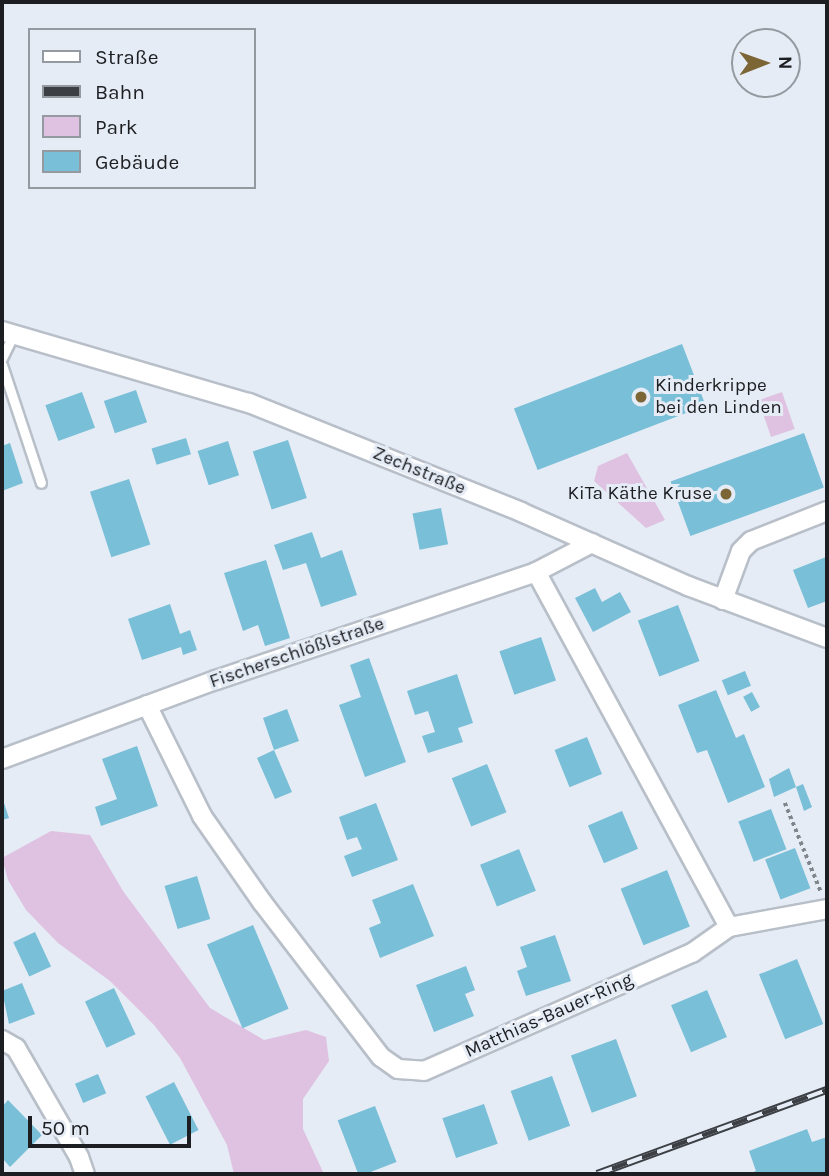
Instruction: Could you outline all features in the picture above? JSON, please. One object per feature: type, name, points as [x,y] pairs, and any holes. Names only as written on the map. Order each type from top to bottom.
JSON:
[{"type":"street","name":"Zechstraße","points":[[8,332],[249,403],[592,543],[723,600],[827,638]]},
{"type":"street","points":[[723,600],[741,551],[751,541],[827,511]]},
{"type":"street","name":"Fischerschlößlstraße","points":[[2,760],[147,705],[536,572],[592,543]]},
{"type":"street","points":[[536,572],[730,927],[825,902]]},
{"type":"street","name":"Matthias-Bauer-Ring","points":[[147,705],[201,816],[381,1057],[398,1069],[424,1071],[692,953],[730,927]]},
{"type":"street","points":[[2,1040],[16,1048],[79,1157],[85,1174]]},
{"type":"lane","points":[[2,358],[8,332]]},
{"type":"lane","points":[[2,365],[41,483]]},
{"type":"path","points":[[785,803],[825,902]]},
{"type":"green space","points":[[782,392],[795,429],[771,437],[758,400]]},
{"type":"green space","points":[[627,453],[665,520],[646,528],[594,481],[598,466]]},
{"type":"green space","points":[[51,831],[90,835],[123,891],[210,1008],[264,1040],[306,1030],[326,1037],[329,1061],[303,1099],[303,1129],[324,1174],[234,1174],[227,1145],[180,1058],[154,1025],[110,981],[58,943],[26,910],[8,880],[2,858]]},
{"type":"building","points":[[682,344],[706,406],[538,470],[514,409]]},
{"type":"building","points":[[136,390],[147,422],[115,433],[104,401]]},
{"type":"building","points":[[82,392],[95,428],[58,441],[45,405]]},
{"type":"building","points":[[804,433],[824,488],[690,536],[671,482]]},
{"type":"building","points":[[186,438],[191,454],[157,465],[152,449]]},
{"type":"building","points":[[288,440],[307,498],[272,509],[253,451]]},
{"type":"building","points":[[228,441],[239,475],[209,485],[198,451]]},
{"type":"building","points":[[10,443],[23,483],[2,491],[2,446]]},
{"type":"building","points":[[129,479],[150,545],[111,557],[90,492]]},
{"type":"building","points":[[441,508],[448,544],[420,550],[413,514]]},
{"type":"building","points":[[312,532],[321,558],[342,550],[357,595],[321,607],[306,563],[283,570],[274,545]]},
{"type":"building","points":[[826,557],[827,601],[808,608],[793,570]]},
{"type":"building","points":[[266,560],[290,638],[265,646],[258,625],[243,631],[224,573]]},
{"type":"building","points":[[595,588],[602,602],[620,592],[631,612],[593,632],[575,598]]},
{"type":"building","points":[[170,604],[180,634],[190,630],[197,650],[183,655],[181,647],[142,660],[128,619]]},
{"type":"building","points":[[678,605],[700,661],[659,676],[638,620]]},
{"type":"building","points":[[541,637],[556,680],[514,695],[499,651]]},
{"type":"building","points":[[369,658],[406,762],[365,777],[339,705],[361,697],[350,665]]},
{"type":"building","points":[[745,671],[751,686],[728,695],[722,680]]},
{"type":"building","points":[[457,674],[473,723],[458,728],[463,742],[428,753],[422,736],[435,732],[428,711],[415,715],[407,691]]},
{"type":"building","points":[[716,690],[736,738],[744,734],[765,787],[728,803],[707,750],[697,753],[678,705]]},
{"type":"building","points":[[752,692],[760,707],[751,712],[743,697]]},
{"type":"building","points":[[287,709],[299,741],[274,750],[263,718]]},
{"type":"building","points":[[587,737],[602,774],[570,787],[555,750]]},
{"type":"building","points":[[137,746],[158,806],[101,826],[95,807],[117,799],[102,759]]},
{"type":"building","points":[[274,750],[292,792],[275,799],[257,758]]},
{"type":"building","points":[[487,764],[506,812],[471,826],[452,778]]},
{"type":"building","points":[[789,768],[796,787],[774,797],[769,779]]},
{"type":"building","points":[[803,784],[812,807],[804,811],[796,787]]},
{"type":"building","points":[[2,797],[9,818],[2,820]]},
{"type":"building","points":[[376,803],[398,860],[352,877],[344,856],[362,849],[357,837],[347,840],[339,817]]},
{"type":"building","points":[[771,809],[786,849],[754,862],[738,822]]},
{"type":"building","points":[[622,811],[638,849],[604,863],[588,825]]},
{"type":"building","points":[[795,848],[810,888],[781,900],[765,859]]},
{"type":"building","points":[[519,849],[536,891],[497,906],[480,865]]},
{"type":"building","points":[[667,870],[690,927],[643,945],[621,889]]},
{"type":"building","points":[[197,876],[210,919],[178,929],[164,886]]},
{"type":"building","points":[[413,884],[434,936],[380,958],[369,928],[381,923],[372,900]]},
{"type":"building","points":[[253,925],[289,1009],[243,1028],[207,945]]},
{"type":"building","points":[[35,932],[51,966],[29,977],[13,942]]},
{"type":"building","points":[[555,935],[571,981],[526,996],[517,971],[527,967],[520,947]]},
{"type":"building","points":[[797,959],[823,1024],[785,1039],[759,974]]},
{"type":"building","points":[[466,966],[475,990],[465,994],[474,1016],[434,1032],[416,985]]},
{"type":"building","points":[[22,983],[35,1014],[9,1024],[2,991]]},
{"type":"building","points":[[114,988],[136,1034],[107,1048],[85,1002]]},
{"type":"building","points":[[707,990],[727,1037],[691,1052],[671,1005]]},
{"type":"building","points":[[616,1039],[637,1096],[592,1113],[571,1055]]},
{"type":"building","points":[[98,1074],[106,1093],[83,1103],[75,1084]]},
{"type":"building","points":[[552,1076],[570,1126],[529,1141],[511,1091]]},
{"type":"building","points":[[174,1082],[199,1130],[170,1145],[145,1097]]},
{"type":"building","points":[[8,1100],[42,1135],[10,1167],[2,1158],[2,1107]]},
{"type":"building","points":[[484,1104],[498,1144],[456,1158],[442,1118]]},
{"type":"building","points":[[375,1106],[397,1162],[365,1174],[358,1174],[338,1120]]},
{"type":"building","points":[[807,1129],[812,1142],[827,1137],[827,1174],[747,1174],[756,1171],[749,1151]]},
{"type":"railway","points":[[597,1174],[827,1090]]},
{"type":"place","name":"Kinderkrippe bei den Linden","points":[[641,397]]},
{"type":"place","name":"KiTa Käthe Kruse","points":[[726,494]]}]
